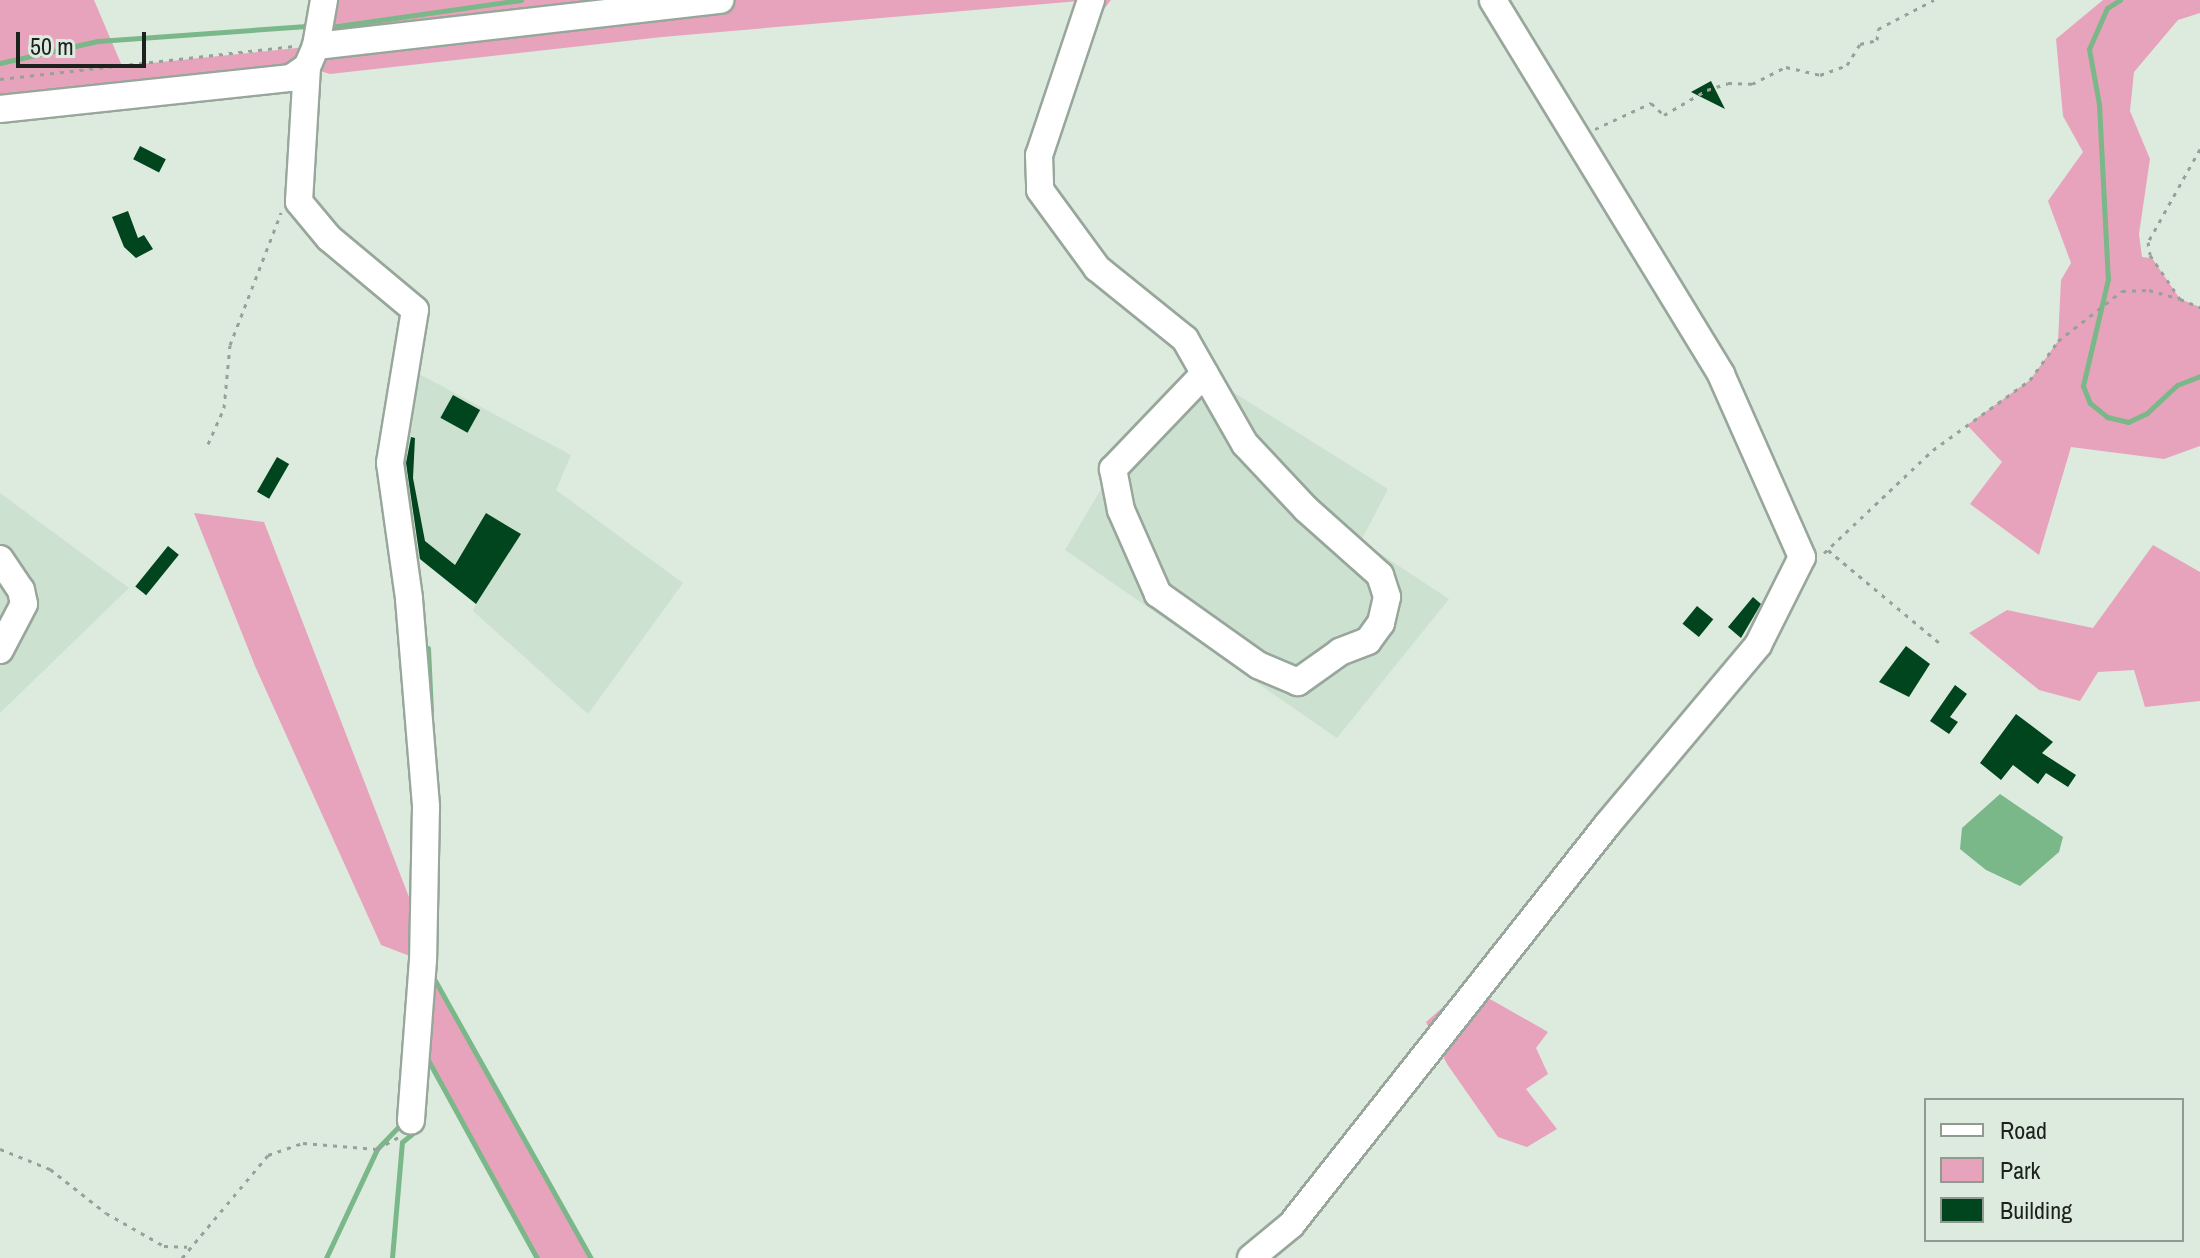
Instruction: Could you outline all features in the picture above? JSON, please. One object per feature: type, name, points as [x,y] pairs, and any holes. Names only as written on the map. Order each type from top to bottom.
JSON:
[{"type":"street","points":[[324,0],[312,56],[299,202],[329,238],[415,310],[390,463],[409,599],[426,807],[423,960],[411,1121]]},
{"type":"street","points":[[0,109],[291,78],[312,56],[720,0]]},
{"type":"street","points":[[1091,0],[1039,155],[1040,190],[1097,268],[1185,339],[1245,444],[1306,509],[1380,575],[1387,597],[1381,623],[1368,641],[1340,652],[1298,682],[1258,665],[1158,594],[1121,510],[1113,469],[1204,374]]},
{"type":"street","points":[[1251,1258],[1291,1225],[1607,825],[1758,645],[1815,553],[1721,374],[1493,0]]},
{"type":"street","points":[[0,559],[24,604],[0,650]]},
{"type":"path","points":[[1581,142],[1599,126],[1616,124],[1651,103],[1664,115],[1728,83],[1752,84],[1786,67],[1820,75],[1847,65],[1860,44],[1877,40],[1878,29],[1934,0]]},
{"type":"path","points":[[0,79],[312,56]]},
{"type":"path","points":[[2180,299],[2150,255],[2148,242],[2200,149]]},
{"type":"path","points":[[208,444],[224,408],[230,345],[279,216],[300,182]]},
{"type":"path","points":[[1941,644],[1815,553],[1933,450],[2030,380],[2058,341],[2122,291],[2149,290],[2200,307]]},
{"type":"path","points":[[182,1258],[187,1247],[268,1155],[303,1143],[377,1149],[391,1144],[411,1121]]},
{"type":"path","points":[[0,1149],[50,1169],[106,1213],[164,1246],[187,1247]]},
{"type":"shaded area","points":[[406,367],[571,455],[556,490],[683,583],[588,714],[473,611],[476,604],[401,545]]},
{"type":"shaded area","points":[[1204,374],[1388,489],[1361,541],[1449,599],[1337,738],[1065,550],[1113,469]]},
{"type":"shaded area","points":[[0,493],[129,588],[0,713]]},
{"type":"shaded area","points":[[2000,794],[2063,837],[2059,852],[2020,886],[1986,870],[1960,849],[1962,828]]},
{"type":"green space","points":[[0,0],[94,0],[122,66],[316,46],[324,0],[1111,0],[1085,33],[1046,157],[1057,203],[1104,267],[1181,321],[1204,374],[1153,424],[1195,372],[1184,348],[1174,330],[1062,240],[1032,189],[1029,155],[1079,1],[662,37],[330,74],[307,67],[291,78],[0,109]]},
{"type":"green space","points":[[2103,0],[2200,0],[2200,13],[2178,20],[2134,72],[2130,111],[2150,159],[2139,234],[2142,257],[2152,258],[2180,299],[2200,307],[2200,446],[2164,459],[2071,447],[2039,555],[1970,504],[2002,462],[1967,425],[2030,380],[2058,341],[2061,280],[2071,263],[2048,201],[2083,152],[2063,116],[2056,39]]},
{"type":"green space","points":[[194,513],[264,522],[424,936],[423,961],[381,945],[255,666]]},
{"type":"green space","points":[[2153,545],[2200,572],[2200,701],[2145,707],[2134,670],[2098,672],[2080,701],[2039,690],[1969,633],[2007,610],[2093,628]]},
{"type":"green space","points":[[423,961],[591,1258],[537,1258],[417,1039]]},
{"type":"green space","points":[[1467,986],[1548,1032],[1536,1048],[1548,1074],[1526,1089],[1557,1129],[1527,1147],[1498,1137],[1447,1064],[1426,1022]]},
{"type":"building","points":[[1711,81],[1725,109],[1691,92]]},
{"type":"building","points":[[140,146],[166,159],[159,173],[133,159]]},
{"type":"building","points":[[128,211],[138,238],[144,235],[153,249],[136,258],[124,247],[112,217]]},
{"type":"building","points":[[453,395],[480,410],[468,433],[440,418]]},
{"type":"building","points":[[411,437],[415,438],[413,478],[425,541],[455,565],[486,513],[521,534],[476,604],[420,559],[406,463]]},
{"type":"building","points":[[277,457],[289,464],[269,499],[257,492]]},
{"type":"building","points":[[168,546],[179,555],[146,595],[135,586]]},
{"type":"building","points":[[1753,597],[1761,604],[1741,638],[1728,627]]},
{"type":"building","points":[[1697,606],[1713,619],[1699,637],[1683,624]]},
{"type":"building","points":[[1906,646],[1930,664],[1909,697],[1879,682]]},
{"type":"building","points":[[1955,685],[1967,694],[1950,717],[1958,722],[1949,734],[1930,721]]},
{"type":"building","points":[[2016,714],[2053,742],[2042,753],[2076,775],[2068,787],[2046,773],[2038,784],[2013,765],[2001,780],[1980,763]]},
{"type":"waterway","points":[[331,27],[521,0]]},
{"type":"waterway","points":[[2120,0],[2107,8],[2089,49],[2099,104],[2108,279],[2083,386],[2090,403],[2107,417],[2128,422],[2147,413],[2177,385],[2200,376]]},
{"type":"waterway","points":[[0,63],[98,41],[306,26]]},
{"type":"waterway","points":[[428,648],[431,711]]},
{"type":"waterway","points":[[433,977],[591,1258]]},
{"type":"waterway","points":[[428,1060],[537,1258]]},
{"type":"waterway","points":[[326,1258],[377,1149],[401,1124]]},
{"type":"waterway","points":[[392,1258],[402,1142],[419,1128]]}]
